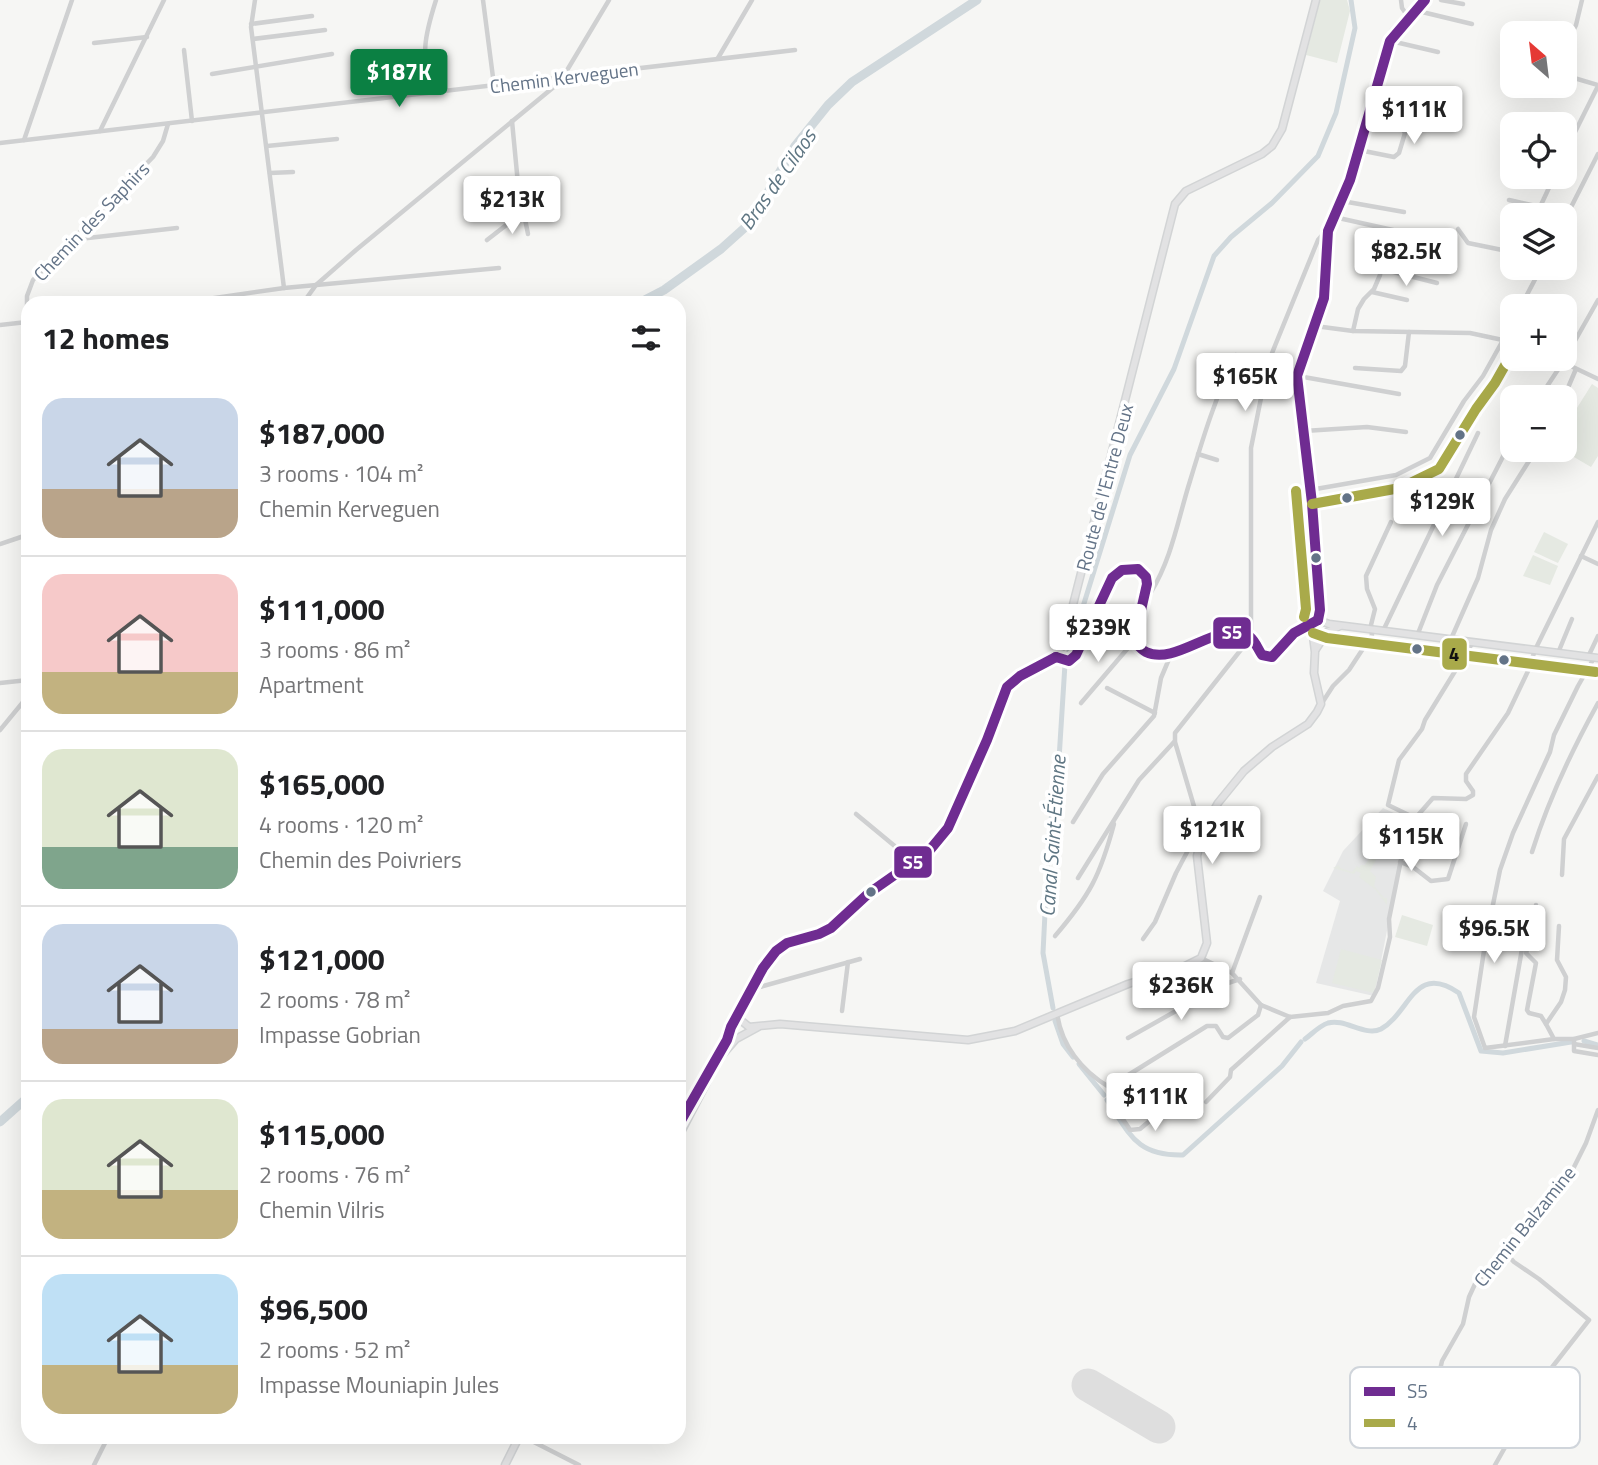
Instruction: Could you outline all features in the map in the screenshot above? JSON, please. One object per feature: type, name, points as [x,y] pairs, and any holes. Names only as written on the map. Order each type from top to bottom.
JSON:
[{"type":"main road","name":"Route de l'Entre Deux","points":[[1056,657],[1063,644],[1175,204],[1186,191],[1262,154],[1272,146],[1282,129],[1316,0]]},
{"type":"main road","points":[[1315,652],[1324,634],[1298,376],[1324,298],[1330,232],[1359,150],[1393,32],[1424,0]]},
{"type":"main road","points":[[1408,17],[1418,11],[1424,0]]},
{"type":"main road","points":[[686,1111],[731,1033],[731,1027],[768,961],[780,947],[824,932],[875,888],[938,843],[948,828],[987,740],[1007,687],[1020,676],[1056,657],[1069,661],[1076,655],[1107,587],[1118,571],[1129,567],[1144,572],[1147,576],[1134,641],[1139,649],[1148,654],[1172,652],[1231,632],[1251,637],[1262,655],[1268,657],[1277,654],[1298,631],[1324,634],[1342,625]]},
{"type":"main road","points":[[1311,631],[1322,622],[1593,658]]},
{"type":"main road","points":[[734,1023],[746,1027],[780,1024],[968,1040],[1015,1031],[1056,1012],[1201,958],[1207,943],[1197,856],[1203,830],[1229,788],[1244,771],[1272,747],[1308,724],[1321,704],[1314,673],[1315,652],[1311,631]]},
{"type":"main road","points":[[686,1123],[726,1050],[738,1038],[743,1037],[746,1027],[741,1011]]},
{"type":"main road","points":[[731,1033],[738,1038]]},
{"type":"main road","points":[[505,1465],[518,1444]]},
{"type":"street","points":[[24,141],[72,0]]},
{"type":"street","points":[[100,132],[164,0]]},
{"type":"street","points":[[255,0],[251,24],[285,288]]},
{"type":"street","points":[[429,92],[424,47],[426,29],[436,0]]},
{"type":"street","points":[[483,0],[494,85]]},
{"type":"street","points":[[308,296],[316,285],[546,94],[563,77],[609,0]]},
{"type":"street","points":[[717,59],[752,0]]},
{"type":"street","points":[[1401,0],[1402,8],[1408,17]]},
{"type":"street","points":[[1441,0],[1463,4]]},
{"type":"street","points":[[1577,21],[1582,0]]},
{"type":"street","points":[[1418,11],[1472,24]]},
{"type":"street","points":[[251,24],[312,16]]},
{"type":"street","points":[[253,39],[325,30]]},
{"type":"street","points":[[94,43],[147,37]]},
{"type":"street","points":[[1390,41],[1438,52]]},
{"type":"street","points":[[184,50],[192,121]]},
{"type":"street","name":"Chemin Kerveguen","points":[[0,143],[795,50]]},
{"type":"street","points":[[212,74],[332,54]]},
{"type":"street","points":[[1577,79],[1598,85],[1577,128]]},
{"type":"street","points":[[512,121],[518,184],[528,234]]},
{"type":"street","points":[[1359,150],[1394,157],[1399,153],[1405,133],[1402,128],[1367,123]]},
{"type":"street","name":"Chemin des Saphirs","points":[[29,296],[29,288],[70,240],[153,157],[163,141],[168,124]]},
{"type":"street","points":[[267,146],[337,139]]},
{"type":"street","points":[[1573,203],[1598,154]]},
{"type":"street","points":[[270,173],[293,172]]},
{"type":"street","points":[[473,219],[518,184]]},
{"type":"street","points":[[1508,200],[1520,203]]},
{"type":"street","points":[[1342,201],[1404,212]]},
{"type":"street","points":[[487,240],[523,212]]},
{"type":"street","points":[[1335,217],[1429,238]]},
{"type":"street","points":[[70,240],[177,228]]},
{"type":"street","points":[[1458,229],[1468,243],[1500,250]]},
{"type":"street","points":[[1143,939],[1155,922],[1195,837],[1196,813],[1175,742],[1177,730],[1251,637],[1251,449],[1261,391],[1268,363],[1291,302],[1318,240],[1324,233],[1330,232]]},
{"type":"street","points":[[1353,331],[1358,309],[1363,299],[1372,292],[1382,269],[1384,246]]},
{"type":"street","points":[[229,296],[285,288],[499,268]]},
{"type":"street","points":[[1382,269],[1437,283]]},
{"type":"street","points":[[1372,292],[1407,300]]},
{"type":"street","points":[[1577,337],[1598,300]]},
{"type":"street","points":[[0,325],[21,323]]},
{"type":"street","points":[[1315,326],[1353,331],[1470,333],[1500,339]]},
{"type":"street","points":[[1355,368],[1401,371],[1405,366],[1409,332]]},
{"type":"street","points":[[1310,490],[1386,477],[1425,462],[1437,448],[1500,347]]},
{"type":"street","points":[[1145,592],[1151,592],[1167,563],[1220,388],[1236,355]]},
{"type":"street","points":[[1577,369],[1598,379]]},
{"type":"street","points":[[1298,376],[1399,394]]},
{"type":"street","points":[[1304,431],[1367,427],[1406,432]]},
{"type":"street","points":[[1383,631],[1478,433]]},
{"type":"street","points":[[1199,454],[1217,460]]},
{"type":"street","points":[[1417,636],[1437,584],[1500,462]]},
{"type":"street","points":[[1451,639],[1478,578],[1491,530],[1500,509],[1529,462]]},
{"type":"street","points":[[1321,704],[1333,686],[1353,665],[1372,635],[1370,629],[1375,610],[1365,583],[1366,576],[1391,522]]},
{"type":"street","points":[[1201,958],[1240,979],[1261,1004],[1290,1017],[1328,1013],[1350,1004],[1367,1003],[1375,996],[1390,937],[1389,919],[1406,835],[1415,818],[1433,798],[1466,799],[1473,795],[1466,781],[1466,774],[1508,713],[1535,650],[1598,522]]},
{"type":"street","points":[[0,544],[21,537]]},
{"type":"street","points":[[1581,556],[1598,564]]},
{"type":"street","points":[[1558,653],[1572,619]]},
{"type":"street","points":[[1598,636],[1593,658],[1565,713],[1513,833],[1495,894],[1474,1017],[1485,1048],[1553,1039],[1598,1048]]},
{"type":"street","points":[[1081,703],[1134,641]]},
{"type":"street","points":[[1415,818],[1388,805],[1399,760],[1422,729],[1473,642]]},
{"type":"street","points":[[1073,822],[1103,774],[1150,722],[1155,713],[1161,678],[1172,652]]},
{"type":"street","points":[[0,683],[21,681]]},
{"type":"street","points":[[1107,688],[1155,713]]},
{"type":"street","points":[[1532,852],[1552,798],[1598,703]]},
{"type":"street","points":[[0,730],[21,704]]},
{"type":"street","points":[[1078,878],[1139,780],[1175,742]]},
{"type":"street","points":[[1562,875],[1564,839],[1598,776]]},
{"type":"street","points":[[1196,813],[1210,817]]},
{"type":"street","points":[[856,814],[914,862]]},
{"type":"street","points":[[1055,936],[1082,904],[1096,879],[1103,865],[1116,817]]},
{"type":"street","points":[[1401,863],[1413,867],[1431,881],[1448,879],[1466,824]]},
{"type":"street","points":[[1232,973],[1260,897]]},
{"type":"street","points":[[1536,905],[1535,922],[1526,953],[1536,963],[1527,1010],[1541,1016],[1553,1039]]},
{"type":"street","points":[[1546,1024],[1561,1002],[1565,990],[1566,977],[1557,960],[1559,926]]},
{"type":"street","points":[[1504,1046],[1522,949]]},
{"type":"street","points":[[755,985],[760,987],[860,959]]},
{"type":"street","points":[[842,1011],[848,962]]},
{"type":"street","points":[[1128,1038],[1222,985],[1240,979]]},
{"type":"street","points":[[1171,1102],[1140,1129],[1134,1131],[1130,1130],[1108,1092],[1110,1087],[1207,1026],[1216,1026],[1223,1037],[1228,1038],[1258,1015],[1261,1004]]},
{"type":"street","points":[[1056,1012],[1058,1025],[1074,1057],[1110,1087]]},
{"type":"street","points":[[1206,1102],[1230,1077],[1231,1070],[1290,1017]]},
{"type":"street","points":[[1574,1042],[1598,1033]]},
{"type":"street","points":[[1574,1042],[1576,1052],[1598,1055]]},
{"type":"street","points":[[686,1098],[691,1101]]},
{"type":"street","name":"Chemin Balzamine","points":[[1441,1367],[1464,1324],[1469,1297],[1475,1284],[1569,1177],[1598,1110]]},
{"type":"street","points":[[1505,1252],[1514,1262],[1589,1320],[1552,1367]]},
{"type":"street","points":[[94,1465],[104,1444]]},
{"type":"street","points":[[536,1444],[579,1465]]},
{"type":"street","points":[[1496,1465],[1505,1448]]},
{"type":"shaded area","points":[[1320,0],[1347,0],[1350,11],[1337,63],[1306,55]]},
{"type":"shaded area","points":[[1592,384],[1598,388],[1598,456],[1591,467],[1577,459],[1577,408]]},
{"type":"shaded area","points":[[1544,532],[1568,544],[1558,563],[1534,552]]},
{"type":"shaded area","points":[[1533,555],[1558,566],[1550,585],[1523,576]]},
{"type":"shaded area","points":[[1383,808],[1409,820],[1374,996],[1316,983],[1340,901],[1323,891],[1343,851]]},
{"type":"shaded area","points":[[1376,848],[1381,851],[1370,871],[1376,877],[1374,886],[1387,898],[1387,905],[1375,889],[1359,877],[1361,873],[1356,871],[1354,874],[1333,868],[1339,865],[1340,868],[1352,872],[1357,866],[1359,868],[1365,865]]},
{"type":"shaded area","points":[[1402,915],[1433,925],[1427,946],[1395,937]]},
{"type":"shaded area","points":[[1341,949],[1382,960],[1374,993],[1332,983]]},
{"type":"waterway","name":"Bras de Cilaos","points":[[652,296],[721,249],[750,223],[795,146],[828,105],[852,82],[977,0]]},
{"type":"waterway","name":"Canal Saint-Étienne","points":[[1068,655],[1130,455],[1174,369],[1214,256],[1318,156],[1336,113],[1355,28],[1351,0]]},
{"type":"waterway","name":"Canal Saint-Étienne","points":[[1053,1008],[1043,953],[1049,833],[1058,775],[1065,664]]},
{"type":"waterway","name":"Canal Saint-Étienne","points":[[1305,1039],[1319,1028],[1335,1022],[1368,1031],[1381,1029],[1391,1022],[1414,993],[1432,983],[1444,985],[1459,993],[1481,1051],[1503,1053],[1571,1042]]},
{"type":"waterway","name":"Canal Saint-Étienne","points":[[1055,1021],[1063,1044],[1073,1057]]},
{"type":"waterway","name":"Canal Saint-Étienne","points":[[1584,1041],[1598,1045]]},
{"type":"waterway","name":"Canal Saint-Étienne","points":[[1107,1100],[1129,1133],[1144,1147],[1155,1152],[1183,1155],[1282,1066],[1301,1042]]},
{"type":"waterway","name":"Canal Saint-Étienne","points":[[1079,1064],[1104,1095]]},
{"type":"waterway","name":"Bras de Cilaos","points":[[0,1122],[21,1103]]},
{"type":"runway","points":[[1088,1385],[1159,1427]]},
{"type":"transit line","name":"S5","points":[[1318,620],[1320,610],[1312,503],[1297,376],[1324,298],[1328,231],[1350,180],[1390,41],[1425,0]]},
{"type":"transit line","name":"4","points":[[1312,504],[1400,488],[1439,469],[1502,371]]},
{"type":"transit line","name":"4","points":[[1296,491],[1306,609],[1304,617]]},
{"type":"transit line","name":"S5","points":[[1056,657],[1069,661],[1076,655],[1112,578],[1122,570],[1138,569],[1146,577],[1147,584],[1134,641],[1146,652],[1158,655],[1171,653],[1226,633],[1238,633],[1250,637],[1262,655],[1272,657],[1294,633],[1318,620]]},
{"type":"transit line","name":"4","points":[[1313,633],[1327,638],[1596,672]]},
{"type":"transit line","name":"S5","points":[[686,1112],[727,1040],[731,1027],[763,968],[776,951],[787,943],[831,928],[869,893],[929,851],[948,828],[1007,687],[1020,676],[1056,657]]}]
